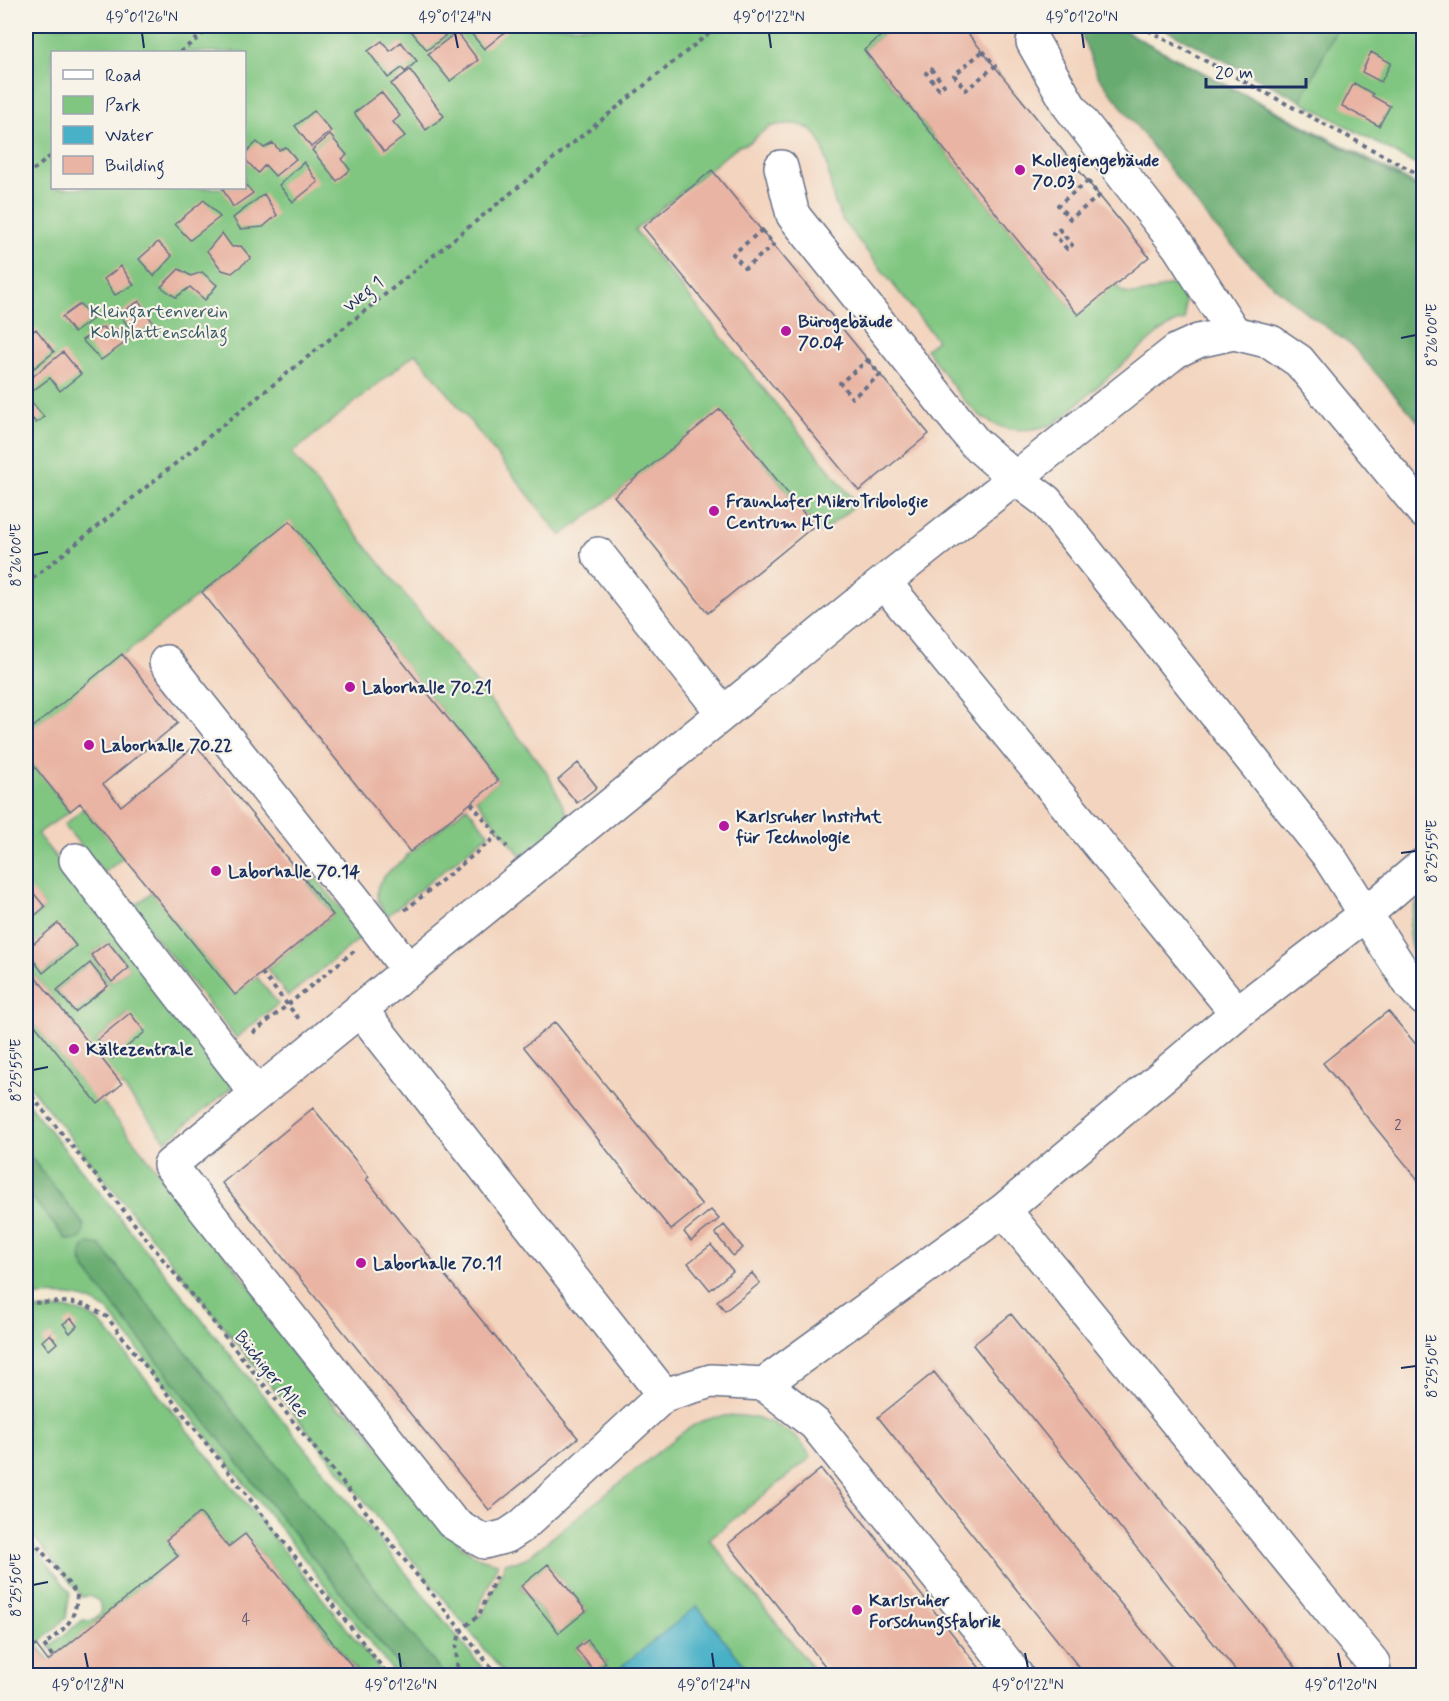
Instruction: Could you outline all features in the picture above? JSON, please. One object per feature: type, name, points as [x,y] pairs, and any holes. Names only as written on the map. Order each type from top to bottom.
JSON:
[{"type":"street","points":[[1033,42],[1070,107],[1179,247],[1234,333]]},
{"type":"street","points":[[781,167],[793,215],[975,443],[1046,501],[1328,855],[1411,985],[1424,999]]},
{"type":"street","points":[[1017,1676],[814,1424],[764,1384],[711,1381],[664,1395],[522,1526],[507,1536],[484,1542],[452,1522],[170,1165],[884,582],[1176,351],[1198,342],[1234,333],[1271,342],[1299,361],[1424,512]]},
{"type":"street","points":[[598,554],[723,713]]},
{"type":"street","points":[[884,582],[1237,1013]]},
{"type":"street","points":[[166,662],[380,931],[408,970]]},
{"type":"street","points":[[76,860],[257,1094]]},
{"type":"street","points":[[764,1384],[1004,1210],[1237,1013],[1366,914],[1424,864]]},
{"type":"street","points":[[360,1009],[664,1395]]},
{"type":"street","points":[[1004,1210],[1373,1663],[1374,1676]]},
{"type":"path","points":[[181,51],[213,26]]},
{"type":"path","name":"Weg 1","points":[[26,584],[718,26]]},
{"type":"path","points":[[1140,26],[1424,177]]},
{"type":"path","points":[[983,51],[995,66],[966,90],[954,75],[983,51]]},
{"type":"path","points":[[931,69],[944,85],[939,89],[926,73],[931,69]]},
{"type":"path","points":[[26,176],[51,156]]},
{"type":"path","points":[[1088,181],[1099,196],[1070,219],[1058,205],[1088,181]]},
{"type":"path","points":[[1059,229],[1072,245],[1067,249],[1057,237],[1053,233],[1059,229]]},
{"type":"path","points":[[762,230],[774,245],[745,268],[734,254],[762,230]]},
{"type":"path","points":[[868,360],[880,375],[852,398],[840,383],[868,360]]},
{"type":"path","points":[[471,803],[527,872]]},
{"type":"path","points":[[262,973],[319,1044]]},
{"type":"path","name":"Büchiger Allee","points":[[26,1089],[498,1676]]},
{"type":"path","points":[[26,1303],[77,1303],[86,1305],[107,1317],[388,1676]]},
{"type":"path","points":[[26,1533],[77,1594],[77,1603],[70,1623],[44,1645],[53,1657]]},
{"type":"path","points":[[458,1676],[456,1648],[461,1630],[479,1616]]},
{"type":"shaded area","name":"Karlsruher Institut für Technologie","points":[[740,26],[1115,26],[1423,191],[1423,1675],[528,1675],[26,1053],[26,600]]},
{"type":"green space","name":"Kleingartenverein Kohlplattenschlag","points":[[26,26],[893,26],[864,50],[1077,314],[1115,283],[1121,291],[1134,294],[1150,292],[1178,282],[1185,302],[1185,320],[1176,322],[1157,334],[1056,423],[1032,429],[1011,429],[993,424],[978,414],[952,385],[926,349],[937,340],[843,221],[834,200],[821,144],[815,134],[805,126],[792,124],[773,126],[748,143],[738,146],[635,230],[857,504],[821,533],[720,410],[561,536],[416,353],[292,453],[546,771],[569,818],[521,856],[476,799],[498,781],[290,522],[26,733]]},
{"type":"green space","points":[[1080,26],[1115,26],[1423,191],[1423,427],[1352,346],[1264,278],[1213,225],[1097,75]]},
{"type":"green space","points":[[1115,26],[1423,188],[1423,191]]},
{"type":"green space","points":[[1159,26],[1338,26],[1301,101]]},
{"type":"green space","points":[[1338,26],[1423,26],[1423,169],[1301,101]]},
{"type":"green space","points":[[26,756],[70,811],[37,834],[229,1072],[232,1086],[230,1089],[166,1141],[26,965],[26,951],[44,973],[76,946],[58,924],[26,950],[26,923],[45,907],[26,886]],"holes":[[[108,942],[129,968],[112,982],[91,955]],[[90,963],[108,985],[75,1012],[57,990]],[[129,1013],[130,1013],[112,1058],[97,1040]]]},
{"type":"green space","points":[[467,807],[489,834],[387,916],[377,897],[377,889],[384,876]]},
{"type":"green space","points":[[84,808],[124,857],[104,873],[64,825]]},
{"type":"green space","points":[[316,878],[363,936],[288,996],[267,969],[333,915],[308,884]]},
{"type":"green space","points":[[152,892],[235,994],[257,977],[278,1004],[236,1038],[132,908]]},
{"type":"green space","points":[[1420,897],[1423,899],[1423,970],[1413,952],[1409,934],[1412,915]]},
{"type":"green space","points":[[26,1014],[98,1103],[101,1100],[290,1336],[288,1348],[338,1409],[353,1414],[462,1547],[482,1559],[498,1563],[477,1612],[481,1618],[506,1562],[515,1562],[528,1557],[691,1427],[715,1418],[740,1416],[764,1420],[787,1431],[801,1443],[811,1457],[709,1539],[818,1675],[505,1675],[26,1082]],"holes":[[[548,1564],[586,1611],[559,1632],[521,1587]],[[588,1640],[606,1663],[595,1672],[576,1649]]]},
{"type":"green space","points":[[26,1101],[488,1675],[444,1675],[100,1245],[81,1261],[88,1273],[406,1675],[396,1675],[108,1311],[78,1297],[26,1296],[26,1190],[66,1239],[84,1225],[26,1151]]},
{"type":"green space","points":[[26,1151],[84,1225],[80,1239],[66,1239],[26,1190]]},
{"type":"green space","points":[[89,1243],[100,1245],[444,1675],[406,1675],[88,1273],[81,1257],[85,1246]]},
{"type":"green space","points":[[65,1309],[87,1314],[105,1328],[384,1675],[360,1675],[245,1534],[228,1547],[200,1513],[166,1540],[178,1556],[56,1655],[50,1646],[83,1620],[96,1618],[101,1611],[99,1601],[90,1596],[82,1597],[26,1527],[26,1310]]},
{"type":"green space","points":[[26,1537],[70,1592],[66,1618],[37,1645],[61,1675],[26,1675]]},
{"type":"water","points":[[697,1606],[752,1675],[630,1675],[622,1666]]},
{"type":"building","points":[[407,26],[436,26],[445,36],[427,50]]},
{"type":"building","points":[[465,26],[508,26],[510,28],[484,49]]},
{"type":"building","name":"Kollegiengebäude 70.03","points":[[893,26],[962,26],[1149,257],[1078,315],[864,50]]},
{"type":"building","points":[[457,32],[478,60],[450,81],[428,54]]},
{"type":"building","points":[[382,41],[390,51],[401,42],[417,61],[405,72],[402,68],[388,78],[368,51]]},
{"type":"building","points":[[1371,52],[1391,63],[1381,82],[1362,72]]},
{"type":"building","points":[[410,70],[444,116],[426,130],[391,84]]},
{"type":"building","points":[[1354,83],[1390,106],[1379,126],[1342,106]]},
{"type":"building","points":[[381,92],[400,116],[393,122],[405,136],[384,152],[354,113]]},
{"type":"building","points":[[314,111],[331,131],[311,147],[295,126]]},
{"type":"building","points":[[330,135],[347,155],[342,159],[350,170],[337,181],[312,150]]},
{"type":"building","points":[[257,142],[264,148],[273,143],[279,150],[286,147],[296,159],[275,176],[265,165],[258,173],[246,160],[246,152]]},
{"type":"building","points":[[304,162],[318,182],[293,202],[279,185]]},
{"type":"building","name":"Bürogebäude 70.04","points":[[712,170],[929,434],[859,491],[643,227]]},
{"type":"building","points":[[246,185],[253,193],[233,207],[223,189],[246,189]]},
{"type":"building","points":[[264,194],[277,215],[263,227],[240,229],[233,218]]},
{"type":"building","points":[[204,200],[220,217],[190,240],[175,224]]},
{"type":"building","points":[[222,233],[232,247],[241,246],[251,258],[232,273],[222,270],[207,251]]},
{"type":"building","points":[[158,242],[172,256],[154,276],[139,259]]},
{"type":"building","points":[[121,266],[134,285],[115,295],[104,279]]},
{"type":"building","points":[[179,269],[191,276],[202,272],[217,285],[205,300],[190,287],[176,297],[161,287]]},
{"type":"building","points":[[139,301],[154,324],[135,335],[119,314]]},
{"type":"building","points":[[80,304],[93,319],[74,333],[62,317]]},
{"type":"building","points":[[103,327],[109,334],[119,329],[129,340],[101,360],[82,340]]},
{"type":"building","points":[[36,329],[54,352],[34,368],[26,358],[26,337]]},
{"type":"building","points":[[63,352],[81,374],[60,391],[50,378],[31,392],[26,382]]},
{"type":"building","points":[[26,395],[44,417],[36,423],[33,419],[26,425]]},
{"type":"building","name":"Fraunhofer MikroTribologie Centrum µTC","points":[[720,409],[814,526],[708,613],[614,496]]},
{"type":"building","name":"Laborhalle 70.21","points":[[290,521],[498,781],[410,852],[202,592]]},
{"type":"building","name":"Laborhalle 70.14","points":[[122,654],[178,723],[103,784],[121,806],[196,745],[333,915],[235,995],[80,803],[70,811],[26,756],[26,733]]},
{"type":"building","points":[[578,763],[597,787],[577,803],[558,780]]},
{"type":"building","points":[[26,884],[45,907],[26,923]]},
{"type":"building","points":[[58,923],[76,946],[43,973],[26,950]]},
{"type":"building","points":[[108,942],[129,968],[112,982],[91,955]]},
{"type":"building","points":[[90,963],[108,986],[75,1012],[57,990]]},
{"type":"building","name":"Kältezentrale","points":[[26,965],[122,1084],[98,1104],[26,1014]]},
{"type":"building","points":[[1388,1011],[1424,1054],[1424,1187],[1323,1063]]},
{"type":"building","points":[[130,1013],[145,1032],[112,1059],[97,1040]]},
{"type":"building","points":[[555,1022],[702,1205],[671,1230],[524,1047]]},
{"type":"building","name":"Laborhalle 70.11","points":[[313,1108],[369,1177],[366,1179],[578,1438],[489,1510],[222,1183]]},
{"type":"building","points":[[711,1210],[719,1219],[691,1241],[684,1232]]},
{"type":"building","points":[[724,1225],[743,1248],[733,1256],[715,1233]]},
{"type":"building","points":[[711,1245],[733,1271],[710,1290],[688,1263]]},
{"type":"building","points":[[752,1273],[760,1283],[725,1311],[717,1301]]},
{"type":"building","points":[[1011,1314],[1303,1676],[1240,1676],[973,1345]]},
{"type":"building","points":[[71,1318],[77,1326],[70,1333],[63,1324]]},
{"type":"building","points":[[50,1334],[57,1343],[49,1350],[42,1341]]},
{"type":"building","points":[[934,1372],[1179,1676],[1086,1676],[878,1417]]},
{"type":"building","name":"Karlsruher Forschungsfabrik","points":[[821,1469],[986,1676],[833,1676],[728,1544]]},
{"type":"building","points":[[200,1513],[228,1547],[245,1534],[360,1676],[26,1676],[26,1654],[36,1645],[48,1661],[178,1556],[166,1540]]},
{"type":"building","points":[[548,1564],[586,1611],[559,1633],[521,1586]]},
{"type":"building","points":[[588,1640],[606,1663],[595,1672],[576,1649]]},
{"type":"place","name":"Kollegiengebäude 70.03","points":[[1020,170]]},
{"type":"place","name":"Bürogebäude 70.04","points":[[786,331]]},
{"type":"place","name":"Fraunhofer MikroTribologie Centrum µTC","points":[[714,511]]},
{"type":"place","name":"Laborhalle 70.21","points":[[350,687]]},
{"type":"place","name":"Laborhalle 70.22","points":[[89,745]]},
{"type":"place","name":"Karlsruher Institut für Technologie","points":[[724,826]]},
{"type":"place","name":"Laborhalle 70.14","points":[[216,871]]},
{"type":"place","name":"Kältezentrale","points":[[74,1049]]},
{"type":"place","name":"Laborhalle 70.11","points":[[361,1263]]},
{"type":"place","name":"Karlsruher Forschungsfabrik","points":[[857,1610]]}]
